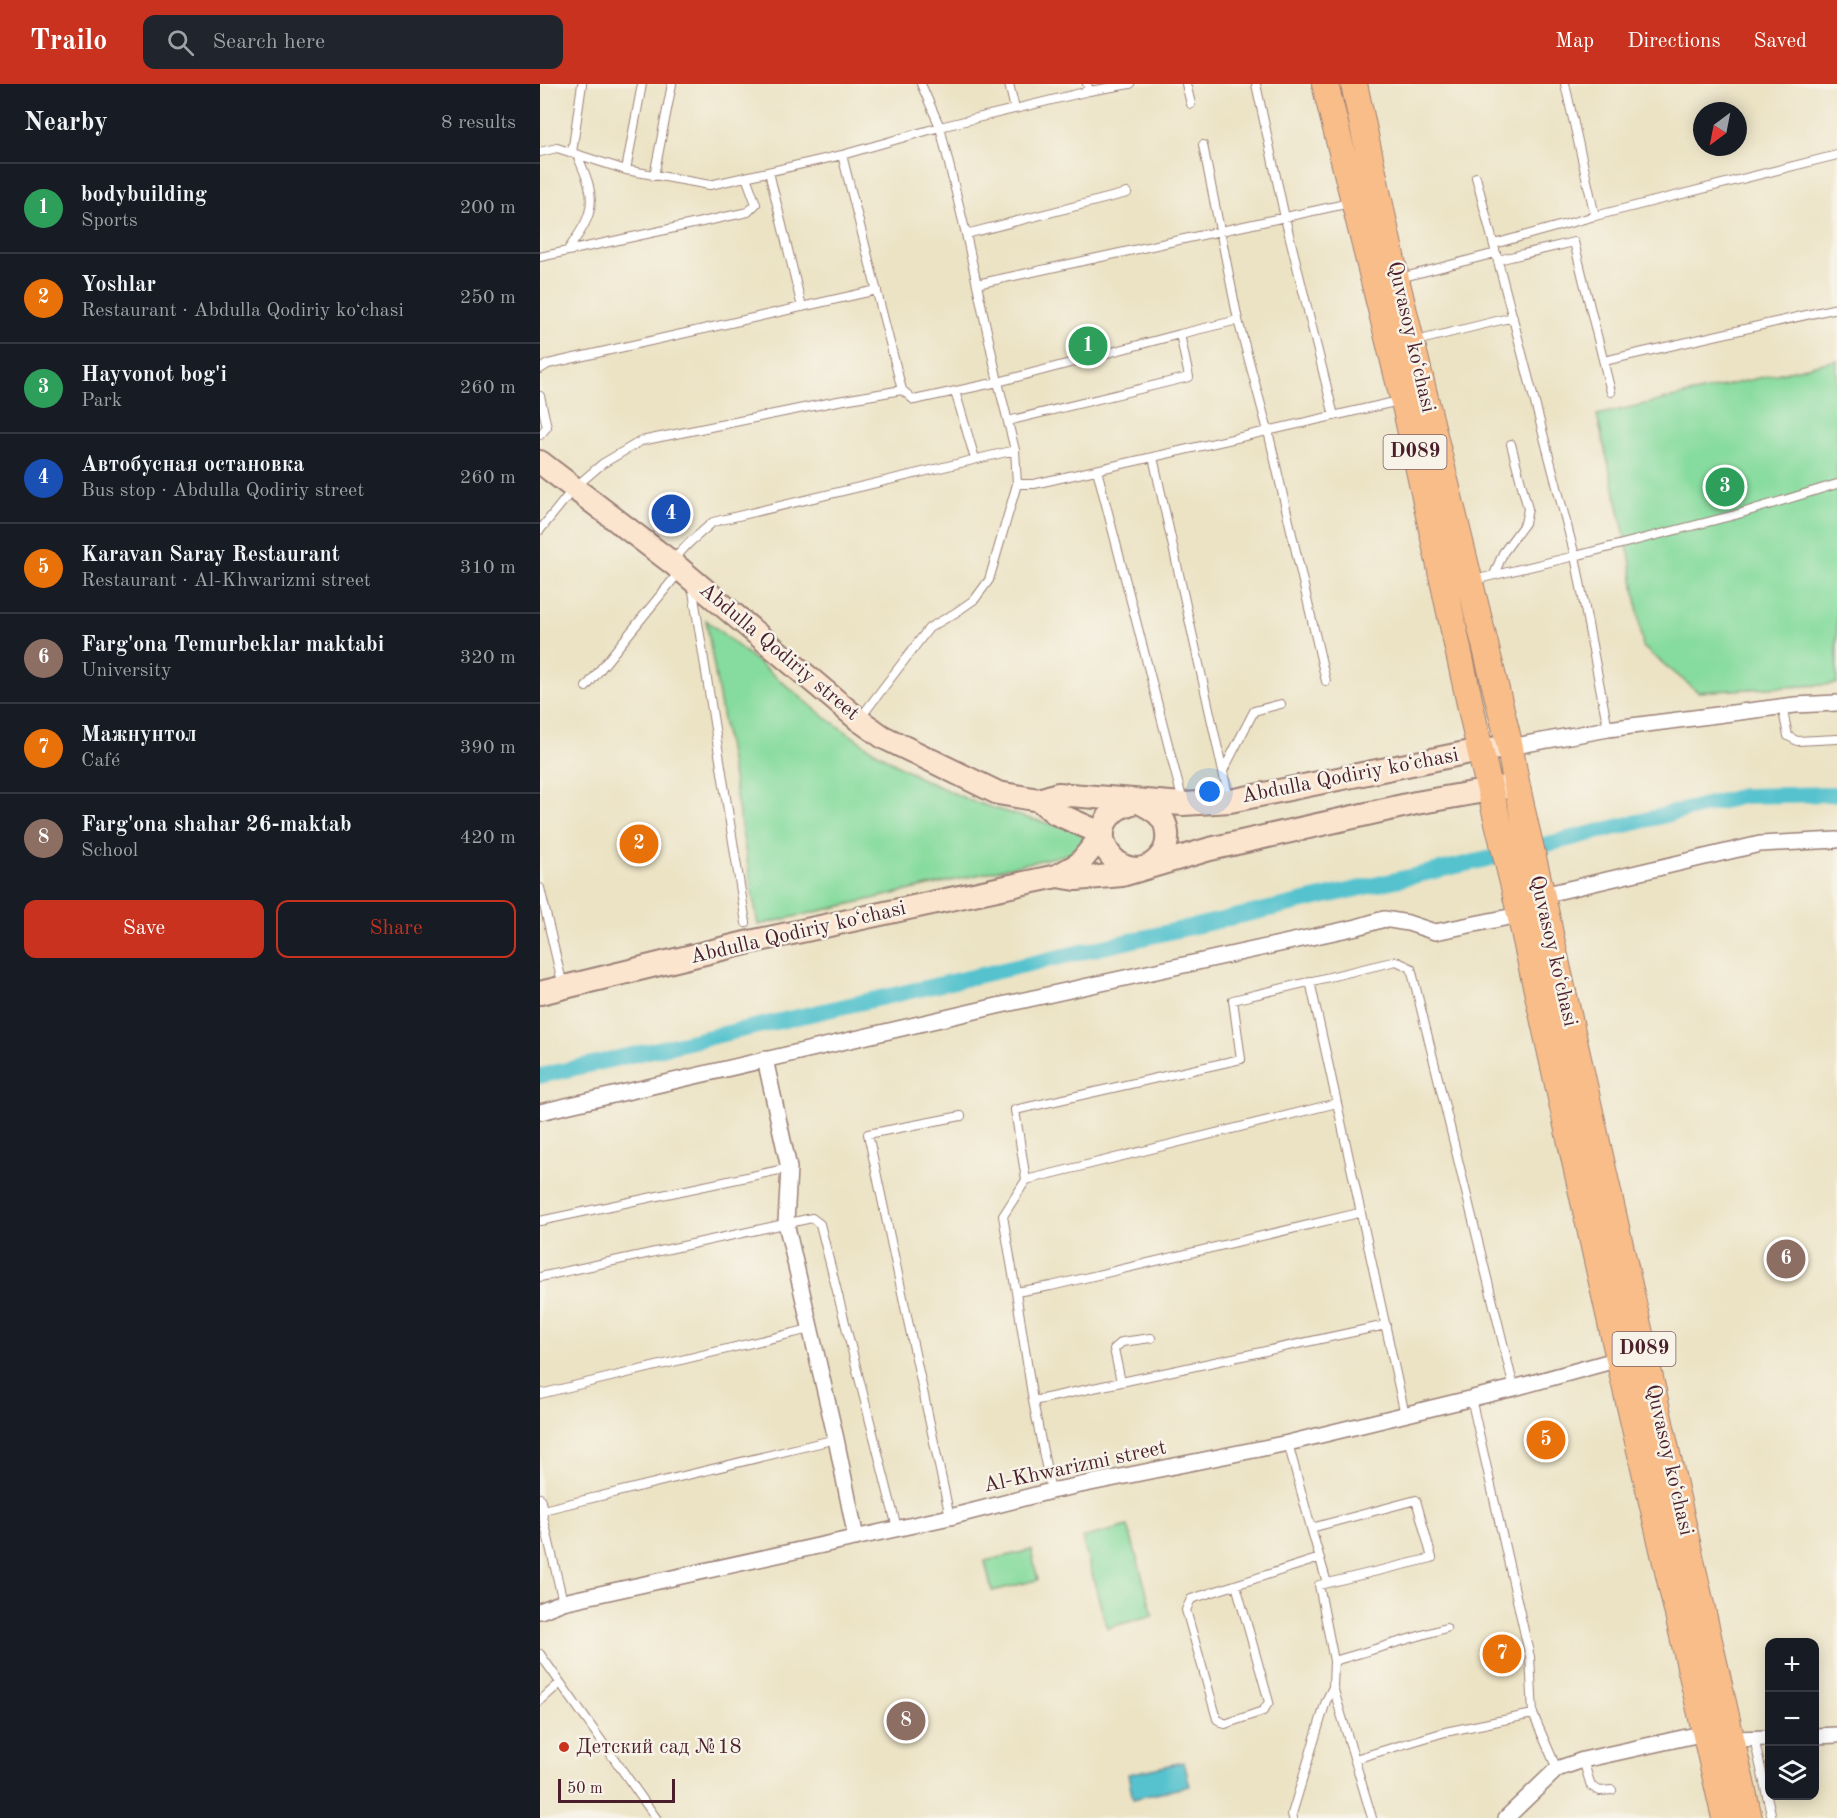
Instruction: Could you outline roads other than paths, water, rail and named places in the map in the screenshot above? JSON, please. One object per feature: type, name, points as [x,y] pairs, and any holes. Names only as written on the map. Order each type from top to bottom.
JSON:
[{"type":"main road","name":"Quvasoy koʻchasi","points":[[1325,84],[1403,400],[1497,821],[1526,897],[1550,934],[1752,1738],[1749,1818]]},
{"type":"main road","name":"Quvasoy koʻchasi","points":[[1354,84],[1396,279],[1510,747],[1515,785],[1522,813],[1526,897],[1619,1359],[1725,1818]]},
{"type":"street","name":"Abdulla Qodiriy street","points":[[540,462],[681,570],[859,720],[883,737],[998,793],[1039,800]]},
{"type":"street","points":[[1510,747],[1608,729],[1782,706],[1837,703]]},
{"type":"street","name":"Abdulla Qodiriy koʻchasi","points":[[1039,800],[1058,794],[1184,804],[1230,801],[1480,750],[1510,747]]},
{"type":"street","name":"Abdulla Qodiriy koʻchasi","points":[[1057,876],[1076,879],[1122,875],[1210,849],[1416,803],[1515,785]]},
{"type":"street","points":[[1039,800],[1055,813],[1103,834]]},
{"type":"street","points":[[1137,801],[1158,813],[1167,832],[1167,842],[1163,852],[1157,861],[1148,866],[1137,869],[1126,867],[1108,855],[1104,845],[1105,824],[1110,815],[1118,808],[1137,801]]},
{"type":"street","name":"Abdulla Qodiriy koʻchasi","points":[[540,993],[750,942],[1057,876],[1079,864],[1103,834]]},
{"type":"street","points":[[540,1112],[1384,919],[1408,923],[1435,932],[1526,897],[1760,844],[1837,840]]},
{"type":"street","points":[[765,1059],[789,1168],[786,1223],[836,1439],[856,1538]]},
{"type":"street","name":"Al-Khwarizmi street","points":[[540,1611],[563,1602],[950,1517],[1051,1491],[1288,1443],[1514,1388],[1619,1359]]},
{"type":"street","points":[[1506,1818],[1557,1769],[1582,1760],[1705,1733]]},
{"type":"street","points":[[1819,1736],[1837,1735]]},
{"type":"lane","points":[[568,250],[589,214],[591,196],[586,175],[574,154],[582,84]]},
{"type":"lane","points":[[626,170],[642,84]]},
{"type":"lane","points":[[654,176],[672,84]]},
{"type":"lane","points":[[859,720],[929,627],[955,613],[975,598],[989,580],[1017,484],[1015,450],[966,234],[940,127],[921,84]]},
{"type":"lane","points":[[1009,84],[1015,109]]},
{"type":"lane","points":[[540,152],[557,148],[626,170],[710,185],[842,155],[1088,87],[1130,84]]},
{"type":"lane","points":[[1186,84],[1191,104]]},
{"type":"lane","points":[[1257,84],[1285,218],[1334,416]]},
{"type":"lane","points":[[1565,84],[1595,216]]},
{"type":"lane","points":[[1203,145],[1238,320],[1268,431],[1326,681]]},
{"type":"lane","points":[[842,155],[902,390],[914,400],[998,382],[1238,320]]},
{"type":"lane","points":[[1494,244],[1837,155]]},
{"type":"lane","points":[[769,172],[802,307]]},
{"type":"lane","points":[[540,257],[748,212],[756,204],[746,177]]},
{"type":"lane","points":[[1476,177],[1575,556],[1608,729]]},
{"type":"lane","points":[[966,234],[1127,194]]},
{"type":"lane","points":[[977,284],[1354,202]]},
{"type":"lane","points":[[1396,279],[1574,242],[1611,392]]},
{"type":"lane","points":[[540,369],[548,364],[877,290]]},
{"type":"lane","points":[[1604,361],[1837,308]]},
{"type":"lane","points":[[1411,342],[1513,317]]},
{"type":"lane","points":[[1008,421],[1189,377],[1180,334]]},
{"type":"lane","points":[[540,530],[574,488],[602,464],[641,441],[902,390]]},
{"type":"lane","points":[[955,391],[975,459]]},
{"type":"lane","points":[[540,396],[547,427],[540,435]]},
{"type":"lane","points":[[1017,484],[1034,484],[1403,400]]},
{"type":"lane","points":[[1494,576],[1503,553],[1525,523],[1528,509],[1511,444]]},
{"type":"lane","points":[[586,687],[681,570],[689,543],[714,522],[1015,450]]},
{"type":"lane","points":[[1154,457],[1230,801]]},
{"type":"lane","points":[[1097,470],[1184,804]]},
{"type":"lane","points":[[1470,582],[1735,515],[1837,483]]},
{"type":"lane","points":[[681,570],[746,923]]},
{"type":"lane","points":[[1223,771],[1254,711],[1281,704]]},
{"type":"lane","points":[[1782,706],[1788,736],[1797,741],[1837,738]]},
{"type":"lane","points":[[540,888],[563,987]]},
{"type":"lane","points":[[1051,1491],[1033,1401],[1003,1216],[1026,1180],[1015,1110],[1241,1059],[1233,1000],[1396,961],[1411,968],[1514,1388]]},
{"type":"lane","points":[[1310,981],[1405,1415]]},
{"type":"lane","points":[[1026,1180],[1336,1103]]},
{"type":"lane","points":[[950,1517],[868,1134],[961,1116]]},
{"type":"lane","points":[[540,1221],[789,1168]]},
{"type":"lane","points":[[1016,1292],[1051,1286],[1359,1213]]},
{"type":"lane","points":[[540,1277],[812,1218],[820,1224],[897,1528]]},
{"type":"lane","points":[[1033,1401],[1386,1325]]},
{"type":"lane","points":[[540,1394],[810,1329]]},
{"type":"lane","points":[[1121,1382],[1114,1349],[1122,1342],[1151,1338]]},
{"type":"lane","points":[[1471,1398],[1530,1658],[1533,1714],[1557,1769]]},
{"type":"lane","points":[[541,1508],[836,1439]]},
{"type":"lane","points":[[1288,1443],[1327,1583]]},
{"type":"lane","points":[[540,1498],[563,1602]]},
{"type":"lane","points":[[1311,1528],[1416,1500],[1432,1558],[1319,1585],[1334,1661],[1333,1687],[1355,1759],[1368,1817]]},
{"type":"lane","points":[[1236,1585],[1269,1702],[1263,1711],[1225,1724],[1217,1719],[1186,1610],[1191,1599],[1320,1558]]},
{"type":"lane","points":[[1334,1661],[1446,1628]]},
{"type":"lane","points":[[540,1654],[656,1818]]},
{"type":"lane","points":[[540,1701],[560,1683]]},
{"type":"lane","points":[[1293,1818],[1292,1814],[1326,1701],[1333,1687]]},
{"type":"lane","points":[[1355,1759],[1445,1732],[1533,1714]]},
{"type":"lane","points":[[1752,1738],[1772,1818]]},
{"type":"lane","points":[[1582,1760],[1591,1786],[1599,1791],[1612,1790]]},
{"type":"water","points":[[1184,1762],[1190,1786],[1133,1799],[1128,1774]]},
{"type":"waterway","points":[[540,1076],[1483,860],[1743,796],[1837,794]]},
{"type":"place","name":"bodybuilding","points":[[1088,346]]},
{"type":"place","name":"Hayvonot bog'i","points":[[1725,487]]},
{"type":"place","name":"Автобусная остановка","points":[[671,514]]},
{"type":"place","name":"Yoshlar","points":[[639,844]]},
{"type":"place","name":"Farg'ona Temurbeklar maktabi","points":[[1786,1259]]},
{"type":"place","name":"Karavan Saray Restaurant","points":[[1546,1440]]},
{"type":"place","name":"Мажнунтол","points":[[1502,1654]]},
{"type":"place","name":"Farg'ona shahar 26-maktab","points":[[906,1721]]},
{"type":"place","name":"Детский сад №18","points":[[564,1747]]}]
